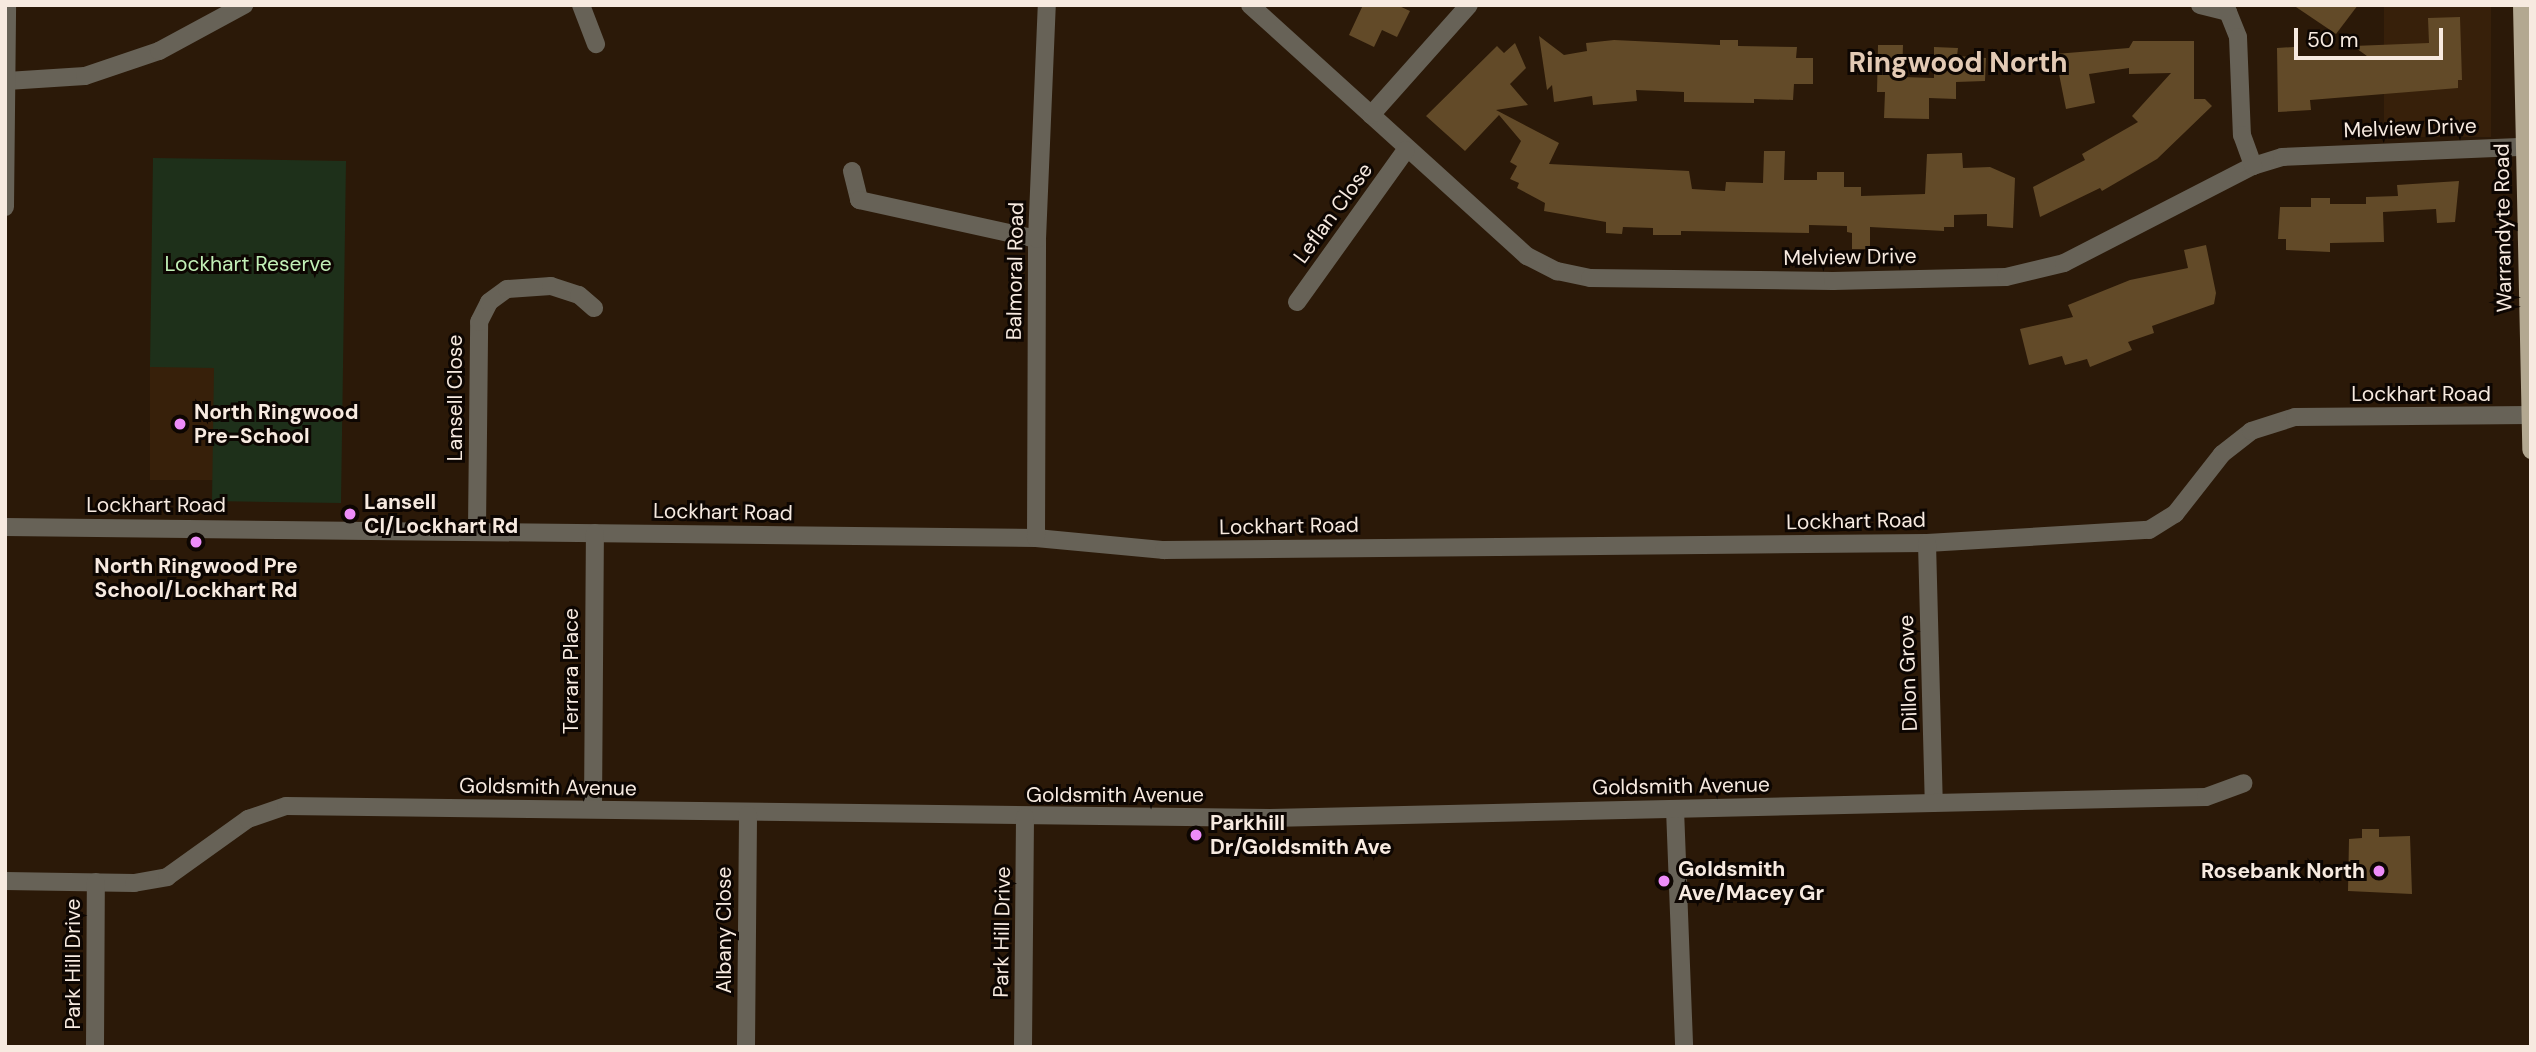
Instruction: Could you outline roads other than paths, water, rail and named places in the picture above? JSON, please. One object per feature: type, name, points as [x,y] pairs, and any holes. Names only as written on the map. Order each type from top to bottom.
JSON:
[{"type":"main road","name":"Warrandyte Road","points":[[2522,5],[2527,49],[2525,147],[2531,450]]},
{"type":"street","points":[[5,207],[7,5]]},
{"type":"street","points":[[7,81],[85,76],[159,51],[244,5]]},
{"type":"street","points":[[581,5],[596,44]]},
{"type":"street","name":"Balmoral Road","points":[[1036,538],[1037,239],[1047,5]]},
{"type":"street","name":"Melview Drive","points":[[1250,5],[1406,150],[1527,256],[1557,271],[1590,278],[1674,280],[2006,276],[2064,263],[2253,166],[2282,157],[2525,147]]},
{"type":"street","points":[[1371,115],[1469,5]]},
{"type":"street","points":[[2200,5],[2228,12],[2238,37],[2242,135],[2253,166]]},
{"type":"street","name":"Leflan Close","points":[[1297,302],[1406,150]]},
{"type":"street","points":[[852,171],[859,200],[1037,239]]},
{"type":"street","name":"Lansell Close","points":[[477,529],[479,321],[489,302],[507,289],[551,286],[579,295],[594,308]]},
{"type":"street","name":"Lockhart Road","points":[[5,527],[477,529],[1036,538],[1164,550],[1927,543],[2148,530],[2175,514],[2222,454],[2250,431],[2295,417],[2530,415]]},
{"type":"street","name":"Terrara Place","points":[[593,809],[595,533]]},
{"type":"street","name":"Dillon Grove","points":[[1927,543],[1934,803]]},
{"type":"street","name":"Goldsmith Avenue","points":[[5,881],[96,882],[167,877],[248,819],[286,806],[593,809],[748,814],[1284,818],[2206,797],[2244,783]]},
{"type":"street","points":[[1675,809],[1684,1047]]},
{"type":"street","name":"Albany Close","points":[[746,1047],[748,814]]},
{"type":"street","name":"Park Hill Drive","points":[[1023,1047],[1025,817]]},
{"type":"street","name":"Park Hill Drive","points":[[95,1047],[96,882]]},
{"type":"place","name":"North Ringwood Pre-School","points":[[180,424]]},
{"type":"place","name":"Lansell Cl/Lockhart Rd","points":[[350,514]]},
{"type":"place","name":"North Ringwood Pre School/Lockhart Rd","points":[[196,542]]},
{"type":"place","name":"Parkhill Dr/Goldsmith Ave","points":[[1196,835]]},
{"type":"place","name":"Rosebank North","points":[[2379,871]]},
{"type":"place","name":"Goldsmith Ave/Macey Gr","points":[[1664,881]]},
{"type":"district","name":"Ringwood North","points":[[1958,63]]},
{"type":"park label","name":"Lockhart Reserve","points":[[248,264]]}]
